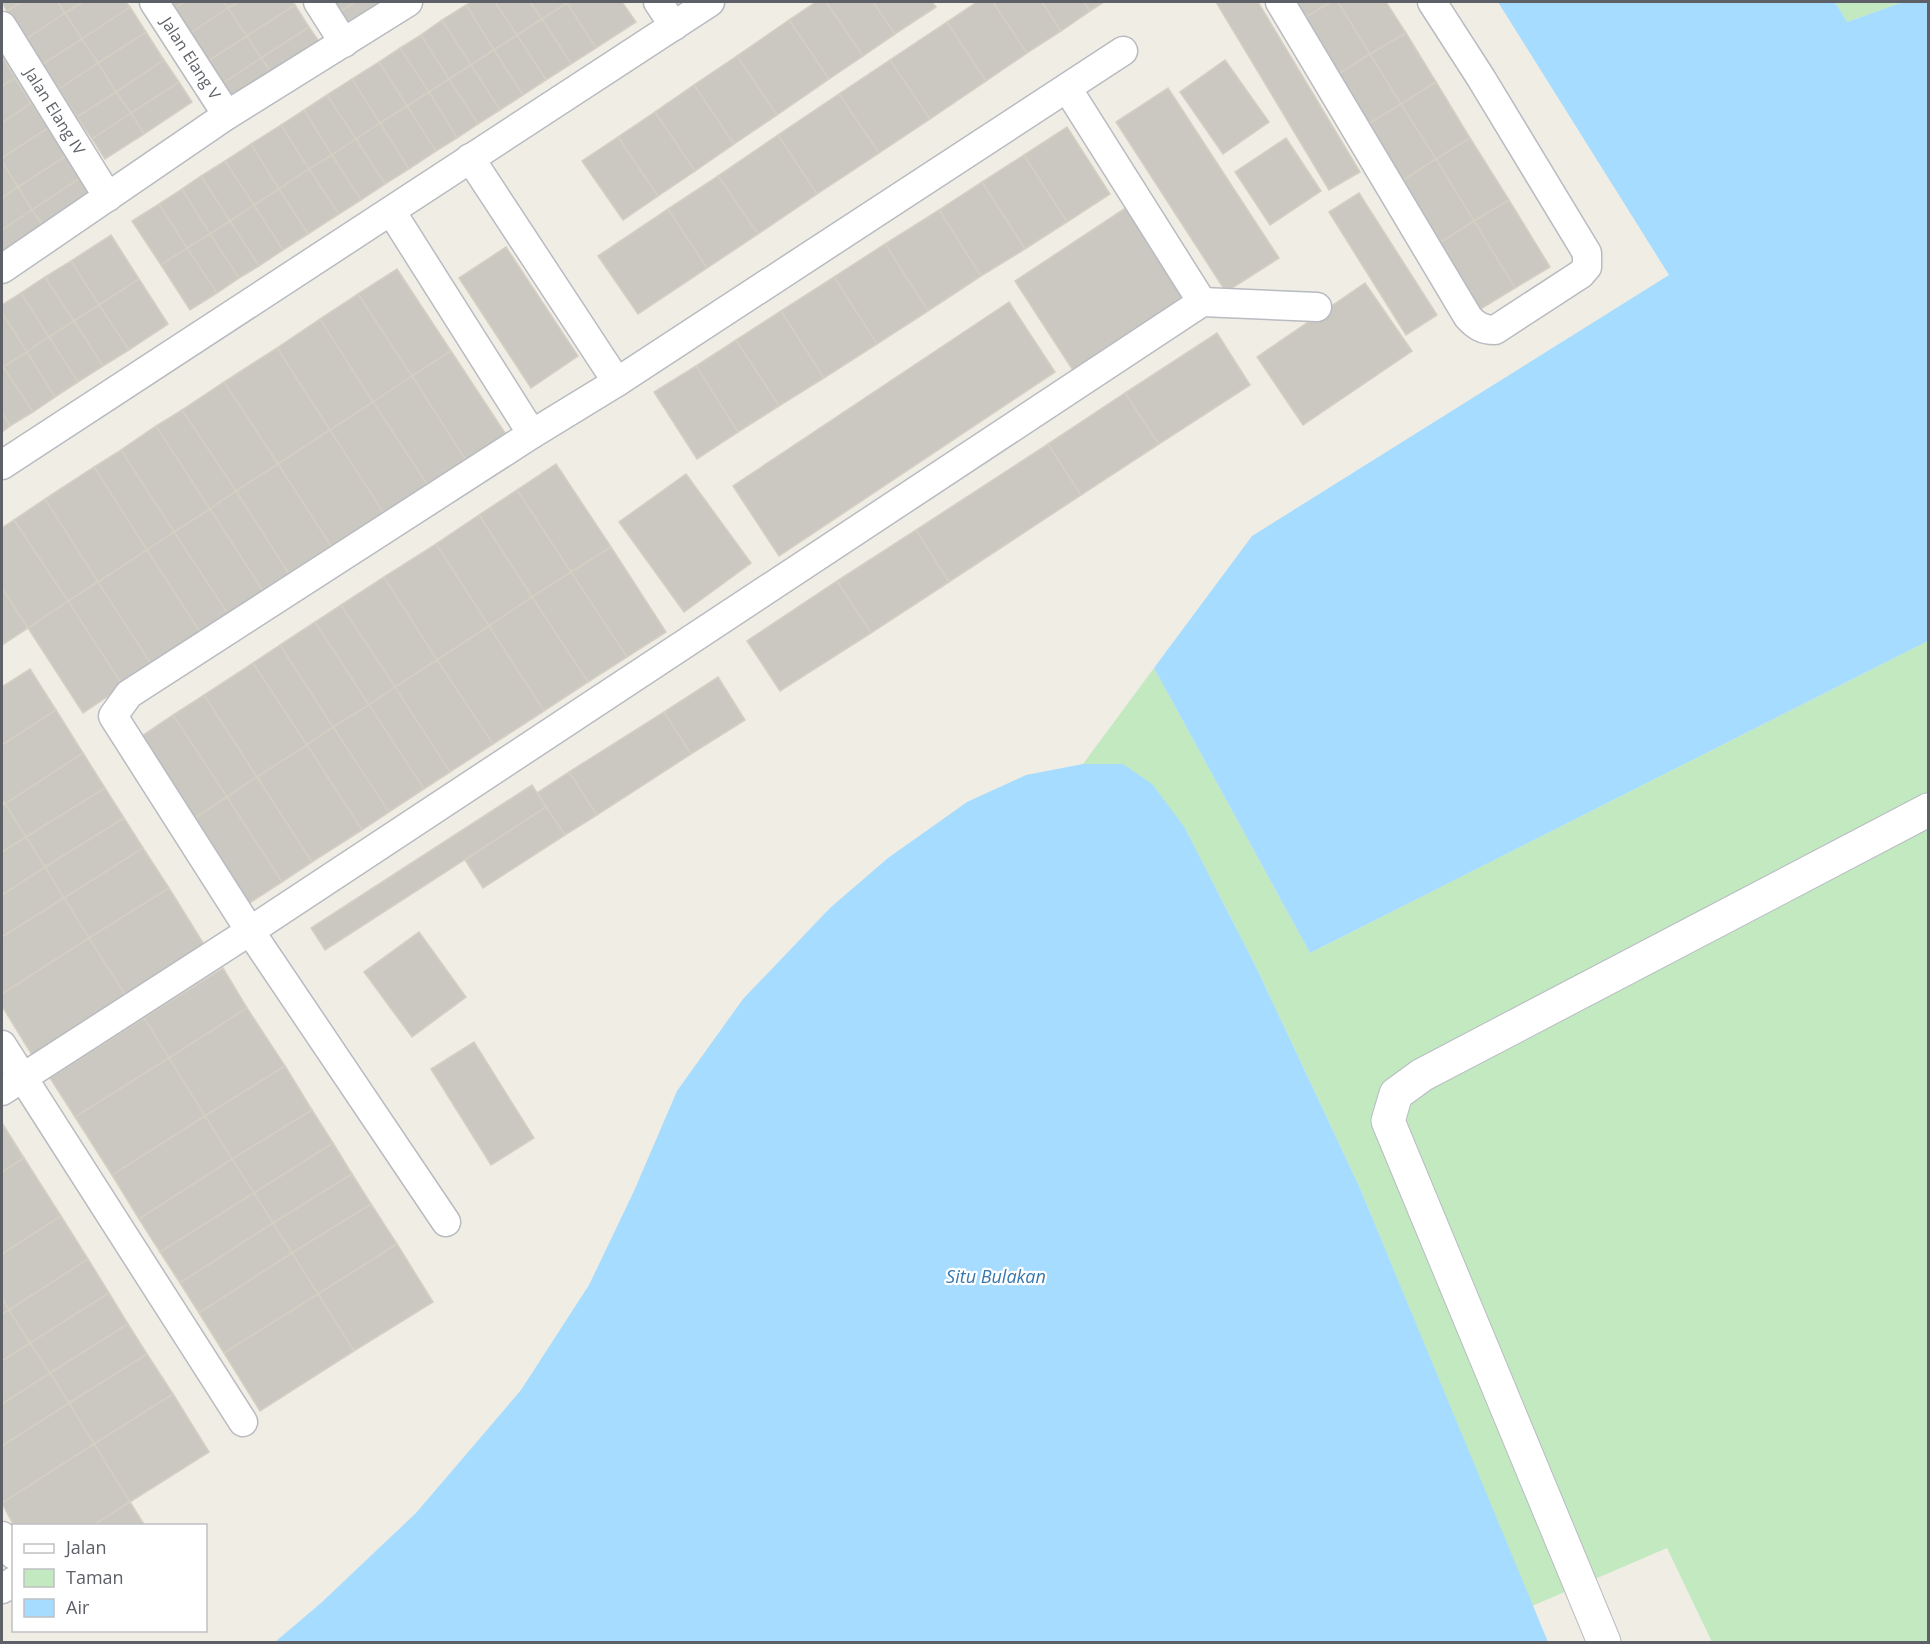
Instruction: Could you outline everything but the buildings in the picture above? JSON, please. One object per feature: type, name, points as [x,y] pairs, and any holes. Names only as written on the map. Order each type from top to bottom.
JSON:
[{"type":"street","name":"Jalan Elang V","points":[[154,2],[227,115]]},
{"type":"street","points":[[318,2],[344,43]]},
{"type":"street","points":[[2,269],[227,115],[408,2]]},
{"type":"street","points":[[658,2],[674,26]]},
{"type":"street","points":[[2,465],[710,2]]},
{"type":"street","points":[[1280,2],[1468,317],[1485,330],[1495,330],[1581,274],[1587,267],[1587,253],[1432,2]]},
{"type":"street","name":"Jalan Elang IV","points":[[2,26],[108,197]]},
{"type":"street","points":[[446,1222],[250,931],[113,716],[129,694],[532,434],[617,382],[1123,51]]},
{"type":"street","points":[[1066,88],[1202,302]]},
{"type":"street","points":[[470,158],[617,382]]},
{"type":"street","points":[[391,211],[532,434]]},
{"type":"street","points":[[12,1084],[250,931],[1202,302],[1317,307]]},
{"type":"street","points":[[1604,1642],[1389,1121],[1396,1094],[1422,1075],[1929,810]]},
{"type":"street","points":[[2,1045],[12,1084],[243,1422]]},
{"type":"street","points":[[2,1536],[12,1552]]},
{"type":"green space","points":[[1835,2],[1903,2],[1847,22]]},
{"type":"green space","points":[[1928,641],[1928,1642],[1712,1642],[1667,1548],[1532,1606],[1359,1186],[1257,969],[1185,828],[1123,764],[1083,764],[1154,668],[1310,953]]},
{"type":"water","points":[[1498,2],[1835,2],[1847,22],[1903,2],[1928,2],[1928,641],[1310,953],[1154,668],[1252,536],[1669,275]]},
{"type":"water","name":"Situ Bulakan","points":[[1083,764],[1123,764],[1152,784],[1185,828],[1257,969],[1359,1186],[1548,1642],[275,1642],[321,1603],[416,1513],[521,1390],[589,1285],[634,1191],[677,1091],[743,999],[830,908],[888,858],[967,802],[1026,775]]}]
